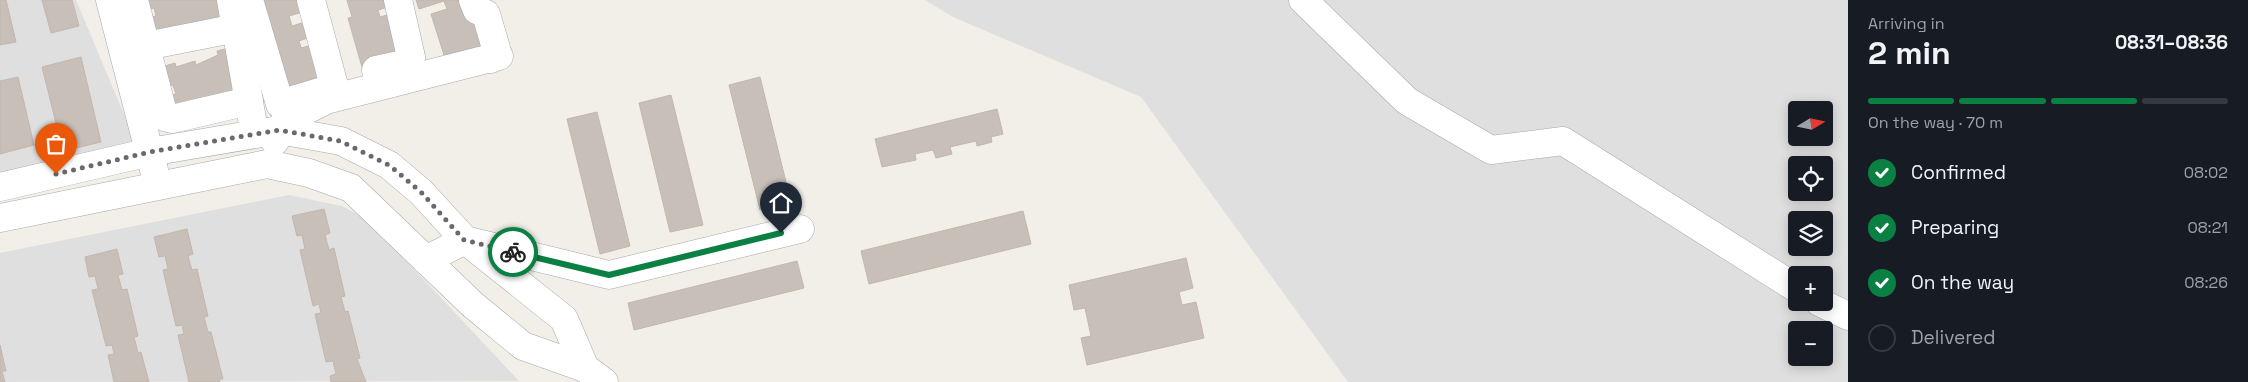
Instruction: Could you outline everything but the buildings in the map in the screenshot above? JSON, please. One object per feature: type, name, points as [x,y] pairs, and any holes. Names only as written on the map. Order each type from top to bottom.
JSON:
[{"type":"street","points":[[110,0],[134,48],[164,117],[172,119],[249,101]]},
{"type":"street","points":[[134,0],[134,48],[150,152],[158,187]]},
{"type":"street","points":[[231,0],[249,101],[275,122],[340,141],[389,165],[421,192],[464,240],[564,319],[594,375]]},
{"type":"street","points":[[249,0],[275,122],[262,165]]},
{"type":"street","points":[[275,122],[330,89],[333,82],[311,0]]},
{"type":"street","points":[[331,0],[350,84]]},
{"type":"street","points":[[0,187],[275,122],[326,100],[350,84],[404,64],[411,57],[398,0]]},
{"type":"street","points":[[412,0],[430,66]]},
{"type":"street","points":[[350,84],[495,53],[486,14],[477,10],[473,0]]},
{"type":"street","points":[[1303,0],[1408,101],[1492,150],[1564,141],[1788,283]]},
{"type":"street","points":[[134,48],[237,28]]},
{"type":"street","points":[[0,218],[262,165],[309,173],[351,188],[472,305],[523,346],[594,375]]},
{"type":"street","points":[[426,260],[464,240],[609,275],[800,229]]},
{"type":"street","points":[[1833,309],[1848,316]]},
{"type":"shaded area","points":[[0,0],[76,0],[136,143],[0,173]]},
{"type":"shaded area","points":[[925,0],[1848,0],[1848,382],[1348,382],[1141,97],[953,17]]},
{"type":"shaded area","points":[[289,195],[342,206],[368,220],[519,381],[0,382],[0,253]]},
{"type":"way so far","points":[[56,174],[150,152],[279,130],[340,141],[389,165],[421,192],[464,240],[513,252]]},
{"type":"route","points":[[513,252],[609,275],[781,233]]}]
